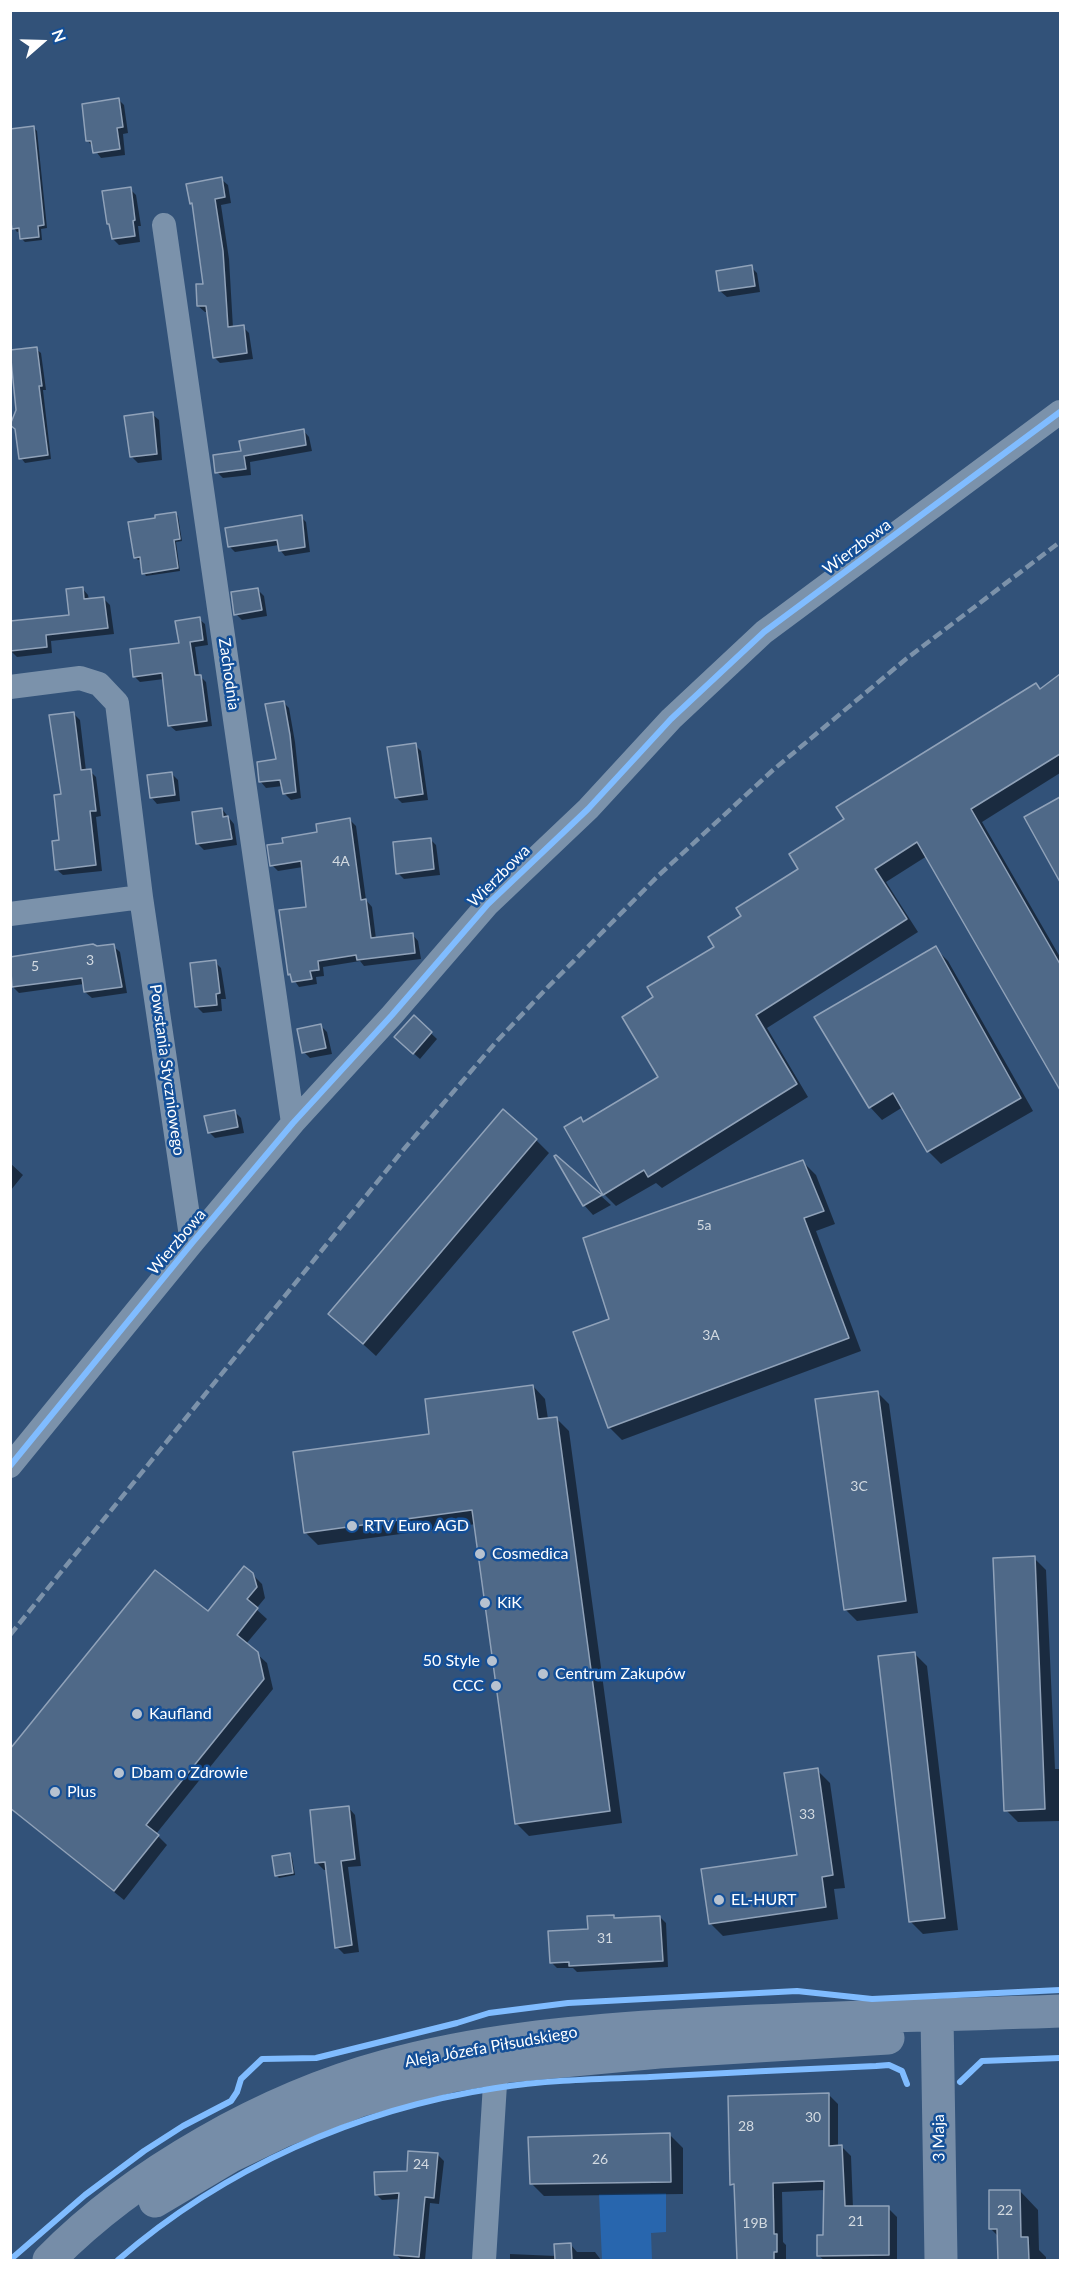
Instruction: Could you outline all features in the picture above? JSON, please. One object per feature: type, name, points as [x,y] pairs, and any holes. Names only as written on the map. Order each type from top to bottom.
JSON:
[{"type":"main road","name":"Aleja Józefa Piłsudskiego","points":[[80,2260],[113,2230],[168,2192],[229,2157],[282,2131],[333,2110],[395,2090],[496,2067],[937,2026],[1060,2011]]},
{"type":"main road","name":"Aleja Józefa Piłsudskiego","points":[[50,2260],[74,2236],[122,2198],[202,2144],[288,2102],[387,2065],[477,2046],[572,2032],[818,2018],[1060,2032]]},
{"type":"main road","name":"3 Maja","points":[[937,2026],[941,2260]]},
{"type":"street","name":"Zachodnia","points":[[164,225],[294,1123]]},
{"type":"street","name":"Wierzbowa","points":[[10,1466],[192,1243],[294,1123],[488,904],[588,809],[671,719],[764,632],[1060,412]]},
{"type":"street","name":"Powstania Styczniowego","points":[[10,687],[80,678],[99,684],[117,703],[141,897],[192,1243]]},
{"type":"street","points":[[10,914],[141,897]]},
{"type":"street","points":[[484,2260],[496,2067]]},
{"type":"shaded area","points":[[666,2193],[666,2232],[651,2233],[652,2260],[602,2260],[599,2194]]},
{"type":"building","points":[[119,98],[123,127],[117,128],[120,149],[93,153],[91,141],[86,141],[82,104]]},
{"type":"building","points":[[34,126],[44,225],[38,226],[39,237],[20,239],[19,228],[12,229],[10,216],[10,129]]},
{"type":"building","points":[[222,177],[225,197],[215,199],[223,251],[228,327],[244,325],[247,353],[213,358],[206,306],[197,306],[196,284],[203,284],[192,203],[190,204],[186,184]]},
{"type":"building","points":[[131,187],[135,236],[112,239],[109,224],[107,224],[102,191]]},
{"type":"building","points":[[752,265],[755,286],[719,291],[716,271]]},
{"type":"building","points":[[37,347],[42,386],[39,386],[48,455],[19,459],[15,429],[10,425],[16,410],[10,350]]},
{"type":"building","points":[[153,412],[157,454],[130,457],[124,416]]},
{"type":"building","points":[[304,429],[306,445],[244,456],[246,469],[215,473],[213,455],[241,451],[239,441]]},
{"type":"building","points":[[176,512],[180,539],[174,540],[178,568],[142,574],[140,557],[134,558],[128,522]]},
{"type":"building","points":[[302,515],[305,547],[279,551],[277,540],[228,547],[225,528]]},
{"type":"building","points":[[83,587],[84,599],[104,597],[108,628],[46,635],[47,647],[10,651],[10,621],[69,615],[66,589]]},
{"type":"building","points":[[258,588],[262,610],[234,615],[231,592]]},
{"type":"building","points":[[200,617],[203,640],[190,642],[195,675],[201,675],[207,721],[168,726],[162,673],[133,677],[130,649],[179,643],[175,621]]},
{"type":"building","points":[[1060,674],[1060,754],[971,809],[1060,964],[1060,1090],[917,842],[875,869],[907,919],[756,1015],[797,1084],[648,1177],[644,1170],[603,1195],[564,1127],[581,1117],[583,1122],[658,1077],[622,1017],[653,997],[647,987],[714,947],[708,937],[741,916],[736,908],[798,869],[789,854],[844,819],[836,807],[1036,683],[1040,689]]},
{"type":"building","points":[[284,701],[296,792],[283,794],[280,780],[259,782],[257,762],[276,759],[265,704]]},
{"type":"building","points":[[74,712],[81,770],[91,769],[96,811],[90,811],[96,865],[55,870],[52,841],[59,840],[54,795],[61,794],[49,715]]},
{"type":"building","points":[[416,743],[423,794],[395,798],[387,747]]},
{"type":"building","points":[[172,772],[175,795],[150,798],[147,775]]},
{"type":"building","points":[[1060,797],[1060,882],[1024,817]]},
{"type":"building","points":[[222,808],[223,817],[228,816],[232,839],[196,844],[192,812]]},
{"type":"building","points":[[350,818],[361,900],[366,899],[371,938],[413,933],[415,953],[357,960],[356,955],[318,961],[319,970],[310,971],[312,979],[292,982],[290,974],[288,975],[279,910],[306,907],[301,861],[270,866],[267,845],[283,843],[282,838],[317,832],[316,824]]},
{"type":"building","points":[[431,838],[434,869],[396,874],[393,842]]},
{"type":"building","points":[[93,944],[97,946],[114,944],[122,987],[84,992],[82,978],[12,987],[10,957]]},
{"type":"building","points":[[936,946],[1021,1098],[927,1152],[893,1093],[869,1108],[814,1017]]},
{"type":"building","points":[[216,960],[220,993],[216,994],[217,1005],[195,1007],[190,963]]},
{"type":"building","points":[[414,1015],[432,1032],[413,1054],[394,1037]]},
{"type":"building","points":[[321,1024],[326,1048],[302,1053],[297,1029]]},
{"type":"building","points":[[503,1109],[537,1139],[363,1344],[328,1314]]},
{"type":"building","points":[[235,1110],[238,1127],[208,1133],[204,1116]]},
{"type":"building","points":[[556,1155],[602,1195],[583,1206],[554,1156]]},
{"type":"building","points":[[803,1160],[824,1211],[804,1218],[849,1338],[608,1428],[573,1332],[609,1319],[583,1238]]},
{"type":"building","points":[[533,1385],[538,1419],[557,1417],[610,1811],[515,1824],[472,1510],[304,1533],[293,1452],[429,1434],[425,1399]]},
{"type":"building","points":[[878,1391],[906,1601],[844,1610],[815,1399]]},
{"type":"building","points":[[1035,1556],[1045,1809],[1004,1811],[993,1558]]},
{"type":"building","name":"Kaufland","points":[[244,1566],[253,1573],[257,1587],[247,1599],[258,1608],[237,1635],[258,1652],[264,1679],[146,1825],[159,1835],[114,1891],[10,1808],[10,1749],[155,1570],[208,1611]]},
{"type":"building","points":[[915,1652],[945,1918],[909,1922],[878,1656]]},
{"type":"building","points":[[818,1768],[833,1875],[822,1877],[826,1907],[709,1924],[701,1869],[797,1855],[784,1773]]},
{"type":"building","points":[[349,1806],[355,1859],[341,1861],[352,1945],[335,1948],[325,1862],[315,1863],[310,1810]]},
{"type":"building","points":[[290,1853],[293,1873],[275,1876],[272,1856]]},
{"type":"building","points":[[614,1915],[614,1918],[660,1916],[663,1961],[569,1966],[569,1962],[550,1963],[548,1931],[588,1929],[587,1916]]},
{"type":"building","points":[[829,2093],[829,2146],[842,2145],[845,2206],[889,2206],[889,2255],[817,2256],[817,2235],[823,2235],[824,2181],[773,2183],[774,2234],[777,2234],[777,2252],[774,2252],[774,2260],[737,2260],[734,2184],[730,2185],[728,2096]]},
{"type":"building","points":[[670,2133],[671,2182],[530,2184],[528,2137]]},
{"type":"building","points":[[408,2151],[438,2153],[434,2198],[425,2197],[419,2257],[394,2255],[399,2193],[375,2195],[374,2172],[407,2171]]},
{"type":"building","points":[[989,2190],[1020,2190],[1021,2237],[1028,2237],[1029,2260],[998,2260],[997,2229],[989,2229]]},
{"type":"building","points":[[571,2243],[572,2260],[555,2260],[554,2244]]},
{"type":"railway","points":[[10,1635],[404,1149],[497,1041],[546,989],[659,875],[773,770],[906,659],[1060,542]]},
{"type":"cycle path","points":[[10,1466],[293,1123],[392,1015],[488,904],[588,809],[671,719],[764,632],[1060,412]]},
{"type":"cycle path","points":[[10,2260],[85,2195],[144,2151],[183,2126],[231,2101],[241,2079],[262,2059],[316,2058],[489,2013],[568,2003],[797,1991],[872,1999],[1060,1990]]},
{"type":"cycle path","points":[[960,2082],[982,2061],[1060,2058]]},
{"type":"cycle path","points":[[118,2260],[159,2227],[202,2197],[295,2147],[343,2127],[444,2098],[515,2085],[554,2082],[889,2065],[902,2071],[907,2084]]},
{"type":"place","name":"RTV Euro AGD","points":[[352,1526]]},
{"type":"place","name":"Cosmedica","points":[[480,1554]]},
{"type":"place","name":"KiK","points":[[485,1603]]},
{"type":"place","name":"50 Style","points":[[492,1661]]},
{"type":"place","name":"Centrum Zakupów","points":[[543,1674]]},
{"type":"place","name":"CCC","points":[[496,1686]]},
{"type":"place","name":"Kaufland","points":[[137,1714]]},
{"type":"place","name":"Dbam o Zdrowie","points":[[119,1773]]},
{"type":"place","name":"Plus","points":[[55,1792]]},
{"type":"place","name":"EL-HURT","points":[[719,1900]]}]
